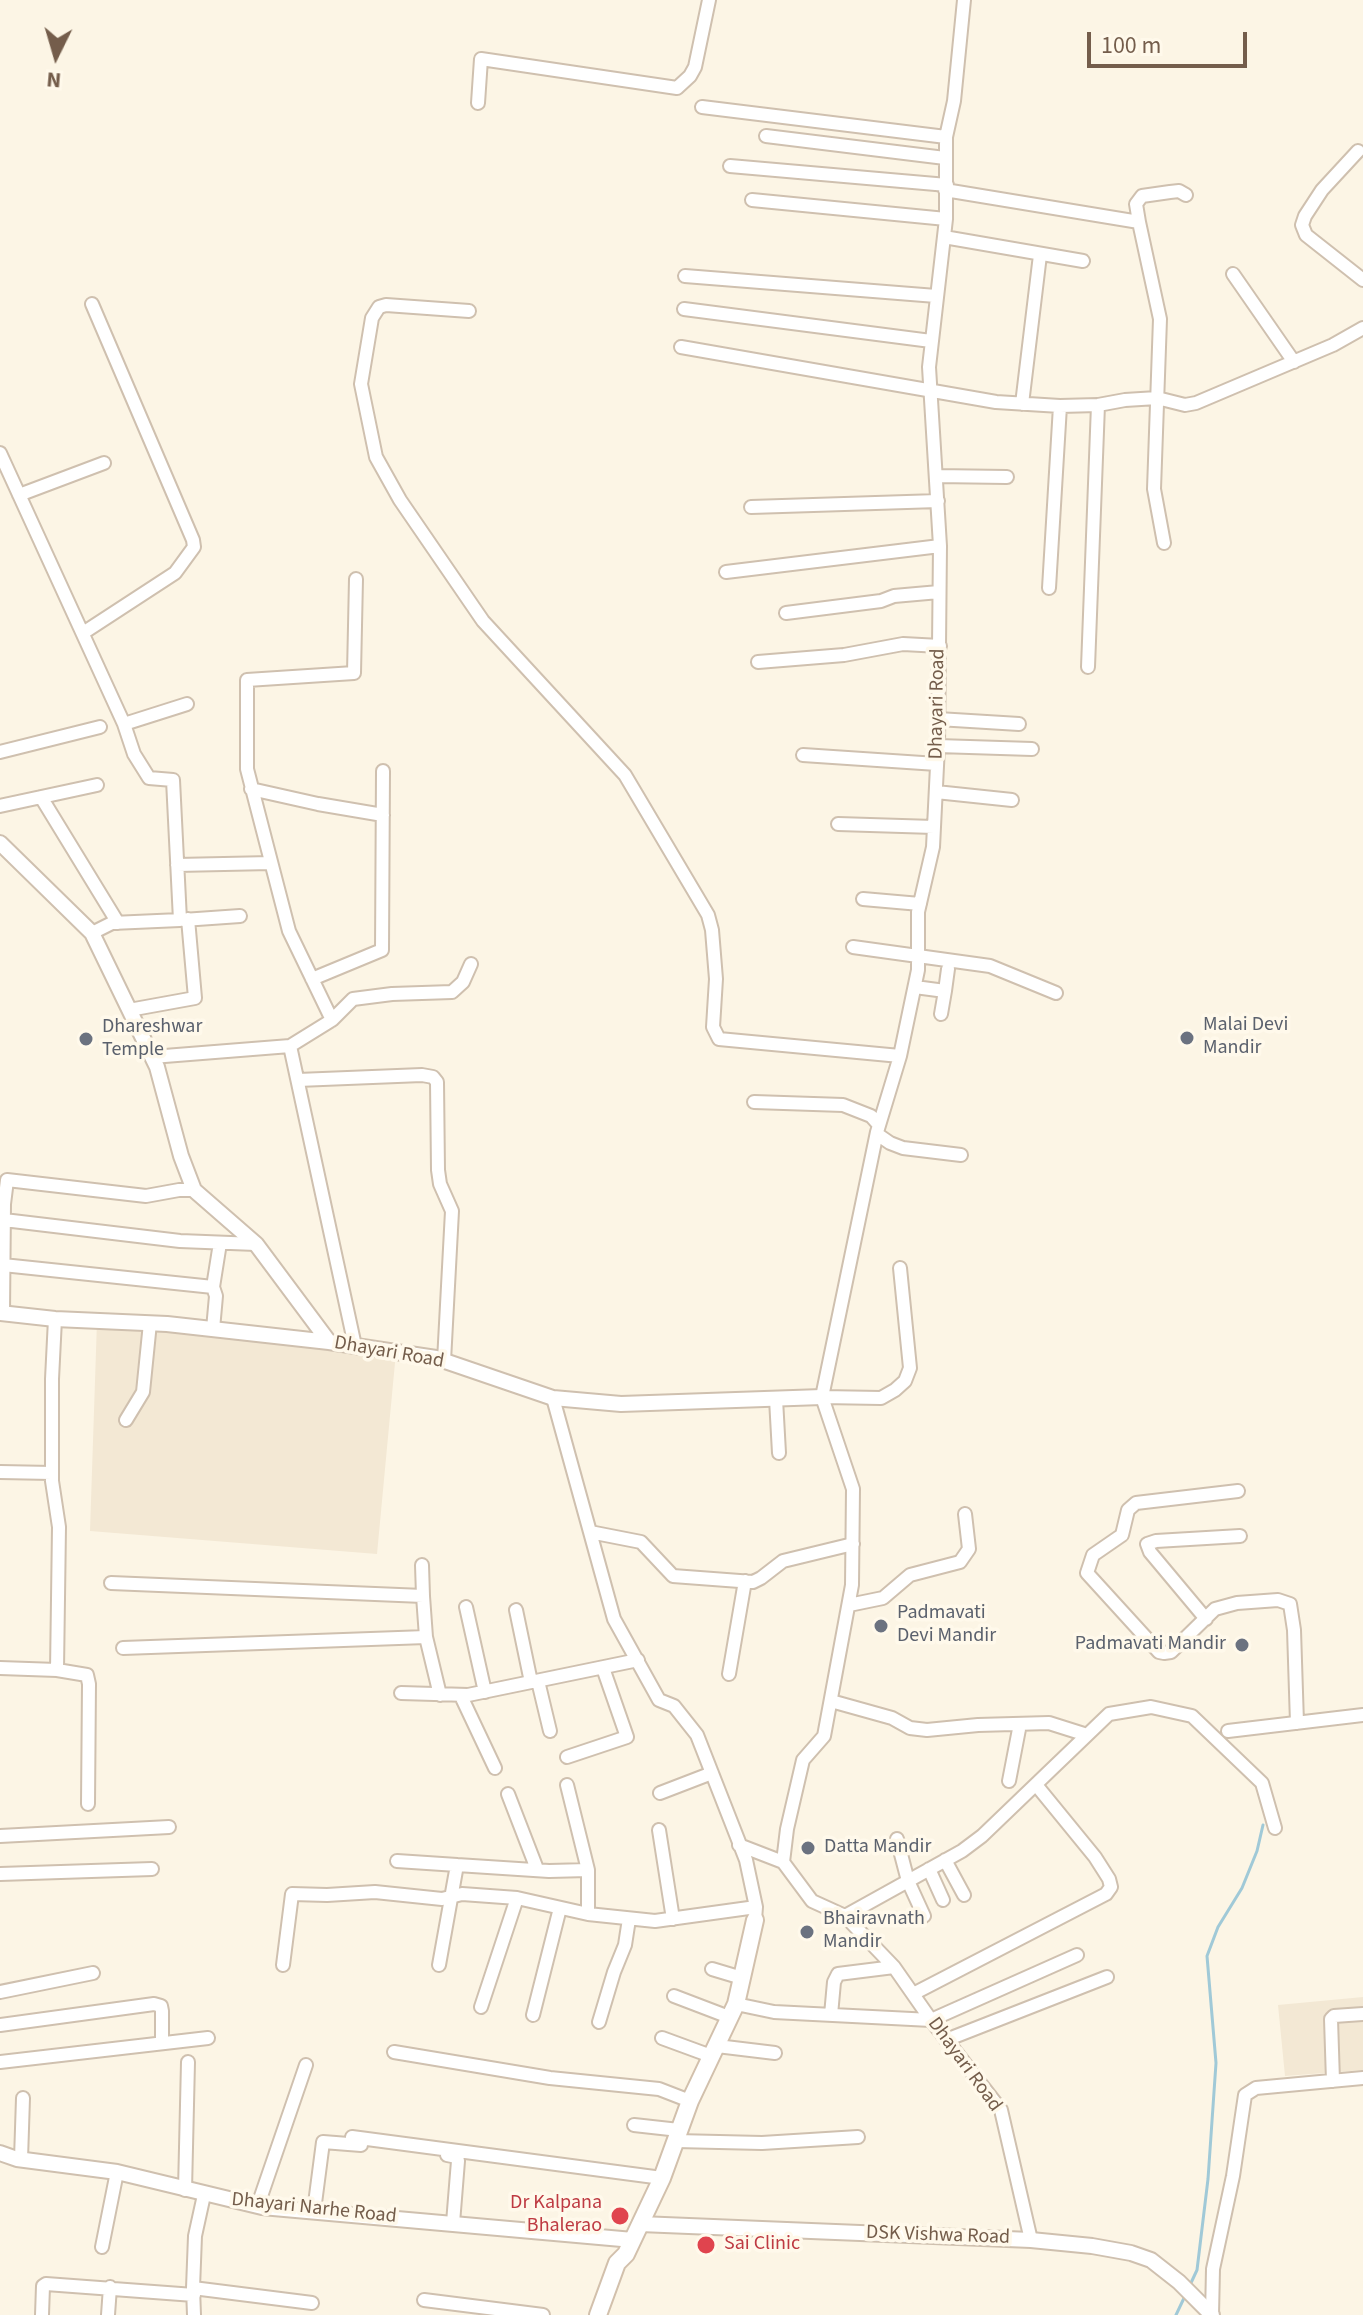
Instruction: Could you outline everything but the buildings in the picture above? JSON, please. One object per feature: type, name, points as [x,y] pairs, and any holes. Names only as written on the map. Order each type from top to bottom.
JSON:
[{"type":"main road","points":[[598,2315],[617,2263],[629,2247],[662,2178],[690,2101],[732,2010],[755,1914]]},
{"type":"main road","points":[[609,2315],[627,2267],[629,2247]]},
{"type":"street","points":[[478,103],[481,59],[677,88],[695,67],[709,0]]},
{"type":"street","name":"Dhayari Road","points":[[2,1313],[55,1319],[150,1323],[355,1346],[444,1361],[553,1398],[621,1404],[822,1397],[878,1130],[900,1056],[915,987],[920,904],[933,847],[938,746],[940,546],[931,341],[946,219],[946,137],[954,101],[964,0]]},
{"type":"street","points":[[702,107],[946,137]]},
{"type":"street","points":[[766,136],[945,158]]},
{"type":"street","points":[[1358,151],[1322,190],[1302,225],[1306,235],[1363,280]]},
{"type":"street","points":[[730,166],[946,188],[1139,222]]},
{"type":"street","points":[[1164,543],[1154,489],[1159,310],[1136,204],[1142,196],[1179,191],[1186,195]]},
{"type":"street","points":[[752,200],[946,219]]},
{"type":"street","points":[[944,237],[1083,261]]},
{"type":"street","points":[[1022,404],[1040,255]]},
{"type":"street","points":[[1233,274],[1294,362]]},
{"type":"street","points":[[685,276],[936,296]]},
{"type":"street","points":[[83,633],[175,573],[194,547],[92,304]]},
{"type":"street","points":[[469,311],[386,305],[379,307],[372,318],[361,384],[376,457],[400,500],[483,621],[625,775],[708,915],[716,979],[713,1027],[719,1039],[900,1056]]},
{"type":"street","points":[[684,309],[931,341]]},
{"type":"street","points":[[681,347],[1022,404],[1098,405],[1157,398],[1185,405],[1294,362],[1363,328]]},
{"type":"street","points":[[1088,667],[1098,405]]},
{"type":"street","points":[[1049,588],[1060,406]]},
{"type":"street","points":[[0,453],[124,724],[134,754],[149,778],[173,780],[177,865],[195,998],[129,1010]]},
{"type":"street","points":[[19,495],[104,463]]},
{"type":"street","points":[[936,476],[1007,477]]},
{"type":"street","points":[[751,507],[938,501]]},
{"type":"street","points":[[726,572],[940,546]]},
{"type":"street","points":[[332,1020],[289,931],[251,789],[247,769],[247,680],[354,673],[356,579]]},
{"type":"street","points":[[786,613],[939,592]]},
{"type":"street","points":[[758,662],[844,655],[903,644],[940,646]]},
{"type":"street","points":[[124,724],[187,704]]},
{"type":"street","points":[[938,719],[1019,724]]},
{"type":"street","points":[[0,752],[100,727]]},
{"type":"street","points":[[938,746],[1032,749]]},
{"type":"street","points":[[803,755],[937,764]]},
{"type":"street","points":[[312,979],[382,950],[383,771]]},
{"type":"street","points":[[0,806],[97,785]]},
{"type":"street","points":[[251,789],[383,815]]},
{"type":"street","points":[[936,792],[1012,800]]},
{"type":"street","points":[[41,797],[118,923]]},
{"type":"street","points":[[838,824],[934,827]]},
{"type":"street","points":[[0,843],[92,933],[152,1057],[194,1190],[256,1244],[329,1342]]},
{"type":"street","points":[[177,865],[271,863]]},
{"type":"street","points":[[863,899],[920,904]]},
{"type":"street","points":[[92,933],[118,923],[240,916]]},
{"type":"street","points":[[853,947],[990,966],[1056,993]]},
{"type":"street","points":[[152,1057],[290,1046],[332,1020],[353,999],[452,992],[463,982],[471,964]]},
{"type":"street","points":[[941,1014],[948,969]]},
{"type":"street","points":[[915,987],[945,991]]},
{"type":"street","points":[[290,1046],[355,1346]]},
{"type":"street","points":[[298,1080],[422,1075],[433,1077],[437,1082],[438,1170],[440,1184],[452,1211],[444,1361]]},
{"type":"street","points":[[754,1102],[843,1105],[871,1116],[890,1143],[903,1148],[961,1155]]},
{"type":"street","points":[[2,1313],[2,1204],[7,1180],[146,1196],[194,1190]]},
{"type":"street","points":[[4,1220],[180,1241],[256,1244]]},
{"type":"street","points":[[213,1329],[216,1296],[213,1287],[220,1243]]},
{"type":"street","points":[[3,1265],[213,1287]]},
{"type":"street","points":[[739,1845],[783,1862],[787,1829],[803,1760],[824,1736],[852,1585],[853,1489],[822,1397],[881,1398],[905,1381],[910,1368],[900,1268]]},
{"type":"street","points":[[55,1319],[52,1473],[59,1527],[57,1670]]},
{"type":"street","points":[[126,1420],[143,1392],[150,1323]]},
{"type":"street","points":[[283,1965],[292,1894],[375,1892],[449,1899],[462,1894],[517,1898],[588,1914],[655,1921],[755,1914],[746,1860],[697,1735],[674,1706],[659,1700],[614,1619],[553,1398]]},
{"type":"street","points":[[776,1399],[779,1453]]},
{"type":"street","points":[[0,1472],[52,1473]]},
{"type":"street","points":[[1238,1491],[1136,1503],[1128,1510],[1122,1535],[1093,1555],[1087,1573],[1159,1652],[1171,1652],[1215,1609],[1237,1603],[1278,1600],[1290,1604],[1297,1723]]},
{"type":"street","points":[[849,1605],[883,1598],[910,1575],[960,1562],[969,1549],[965,1514]]},
{"type":"street","points":[[590,1532],[641,1542],[673,1576],[753,1582],[783,1561],[853,1544]]},
{"type":"street","points":[[1122,1535],[1147,1544],[1240,1536]]},
{"type":"street","points":[[1147,1544],[1150,1552],[1206,1619]]},
{"type":"street","points":[[422,1565],[426,1637],[440,1695]]},
{"type":"street","points":[[729,1674],[745,1581]]},
{"type":"street","points":[[111,1583],[423,1596]]},
{"type":"street","points":[[466,1607],[485,1692]]},
{"type":"street","points":[[516,1610],[550,1731]]},
{"type":"street","points":[[123,1648],[426,1637]]},
{"type":"street","points":[[401,1693],[461,1696],[638,1660]]},
{"type":"street","points":[[0,1668],[57,1670],[87,1675],[88,1804]]},
{"type":"street","points":[[567,1757],[627,1737],[603,1668]]},
{"type":"street","points":[[461,1696],[495,1768]]},
{"type":"street","points":[[831,1701],[892,1718],[910,1728],[927,1730],[1049,1723],[1087,1735]]},
{"type":"street","points":[[845,1916],[982,1836],[1109,1714],[1151,1707],[1192,1716],[1262,1783],[1275,1828]]},
{"type":"street","points":[[1228,1731],[1363,1715]]},
{"type":"street","points":[[1009,1781],[1020,1724]]},
{"type":"street","points":[[660,1793],[712,1773]]},
{"type":"street","points":[[567,1785],[588,1870],[588,1914]]},
{"type":"street","points":[[913,1994],[1106,1894],[1111,1887],[1095,1857],[1037,1786]]},
{"type":"street","points":[[508,1794],[537,1869]]},
{"type":"street","points":[[0,1836],[169,1827]]},
{"type":"street","points":[[659,1830],[673,1919]]},
{"type":"street","points":[[897,1839],[908,1881],[924,1916]]},
{"type":"street","points":[[945,1860],[964,1895]]},
{"type":"street","points":[[397,1861],[588,1870]]},
{"type":"street","name":"Dhayari Road","points":[[783,1862],[812,1901],[845,1916],[894,1967],[1001,2110],[1031,2240]]},
{"type":"street","points":[[439,1965],[457,1865]]},
{"type":"street","points":[[0,1874],[152,1869]]},
{"type":"street","points":[[929,1869],[943,1900]]},
{"type":"street","points":[[481,2007],[517,1898]]},
{"type":"street","points":[[533,2015],[560,1908]]},
{"type":"street","points":[[599,2022],[625,1945],[629,1919]]},
{"type":"street","points":[[674,1996],[732,2010],[931,2020],[1077,1955]]},
{"type":"street","points":[[831,2015],[834,1982],[838,1974],[894,1967]]},
{"type":"street","points":[[712,1969],[742,1978]]},
{"type":"street","points":[[0,1992],[93,1973]]},
{"type":"street","points":[[946,2040],[1107,1977]]},
{"type":"street","points":[[0,2025],[154,2004],[161,2006],[162,2043]]},
{"type":"street","points":[[1333,2081],[1331,2019],[1334,2016],[1363,2014]]},
{"type":"street","points":[[0,2062],[208,2038]]},
{"type":"street","points":[[662,2038],[714,2051],[775,2053]]},
{"type":"street","points":[[394,2052],[550,2078],[659,2089],[690,2101]]},
{"type":"street","points":[[185,2190],[188,2062]]},
{"type":"street","points":[[258,2205],[306,2065]]},
{"type":"street","points":[[1209,2312],[1213,2269],[1233,2176],[1245,2095],[1256,2088],[1363,2078]]},
{"type":"street","points":[[21,2159],[23,2098]]},
{"type":"street","points":[[634,2125],[678,2135],[762,2143],[858,2137]]},
{"type":"street","points":[[352,2137],[662,2178]]},
{"type":"street","points":[[314,2211],[321,2147],[326,2142],[457,2157],[453,2223]]},
{"type":"street","name":"Dhayari Narhe Road","points":[[0,2153],[21,2159],[117,2172],[204,2195],[258,2205],[453,2223],[629,2247]]},
{"type":"street","points":[[102,2247],[117,2172]]},
{"type":"street","points":[[194,2315],[195,2236],[204,2195]]},
{"type":"street","name":"DSK Vishwa Road","points":[[640,2224],[1031,2240],[1131,2253],[1151,2260],[1209,2312]]},
{"type":"street","points":[[42,2315],[43,2286],[46,2284],[194,2292],[312,2303]]},
{"type":"street","points":[[108,2315],[110,2287]]},
{"type":"street","points":[[424,2300],[543,2315]]},
{"type":"shaded area","points":[[97,1321],[396,1352],[377,1554],[90,1531]]},
{"type":"shaded area","points":[[1363,1997],[1363,2070],[1285,2076],[1278,2005]]},
{"type":"waterway","points":[[1190,2285],[1197,2270],[1208,2179],[1216,2063],[1207,1956],[1218,1927],[1242,1888],[1257,1851],[1263,1825]]},
{"type":"waterway","points":[[1176,2315],[1185,2296]]},
{"type":"place","name":"Malai Devi Mandir","points":[[1187,1038]]},
{"type":"place","name":"Dhareshwar Temple","points":[[86,1039]]},
{"type":"place","name":"Padmavati Devi Mandir","points":[[881,1626]]},
{"type":"place","name":"Padmavati Mandir","points":[[1242,1645]]},
{"type":"place","name":"Datta Mandir","points":[[808,1848]]},
{"type":"place","name":"Bhairavnath Mandir","points":[[807,1932]]},
{"type":"place","name":"Dr Kalpana Bhalerao","points":[[620,2216]]},
{"type":"place","name":"Sai Clinic","points":[[706,2245]]}]
